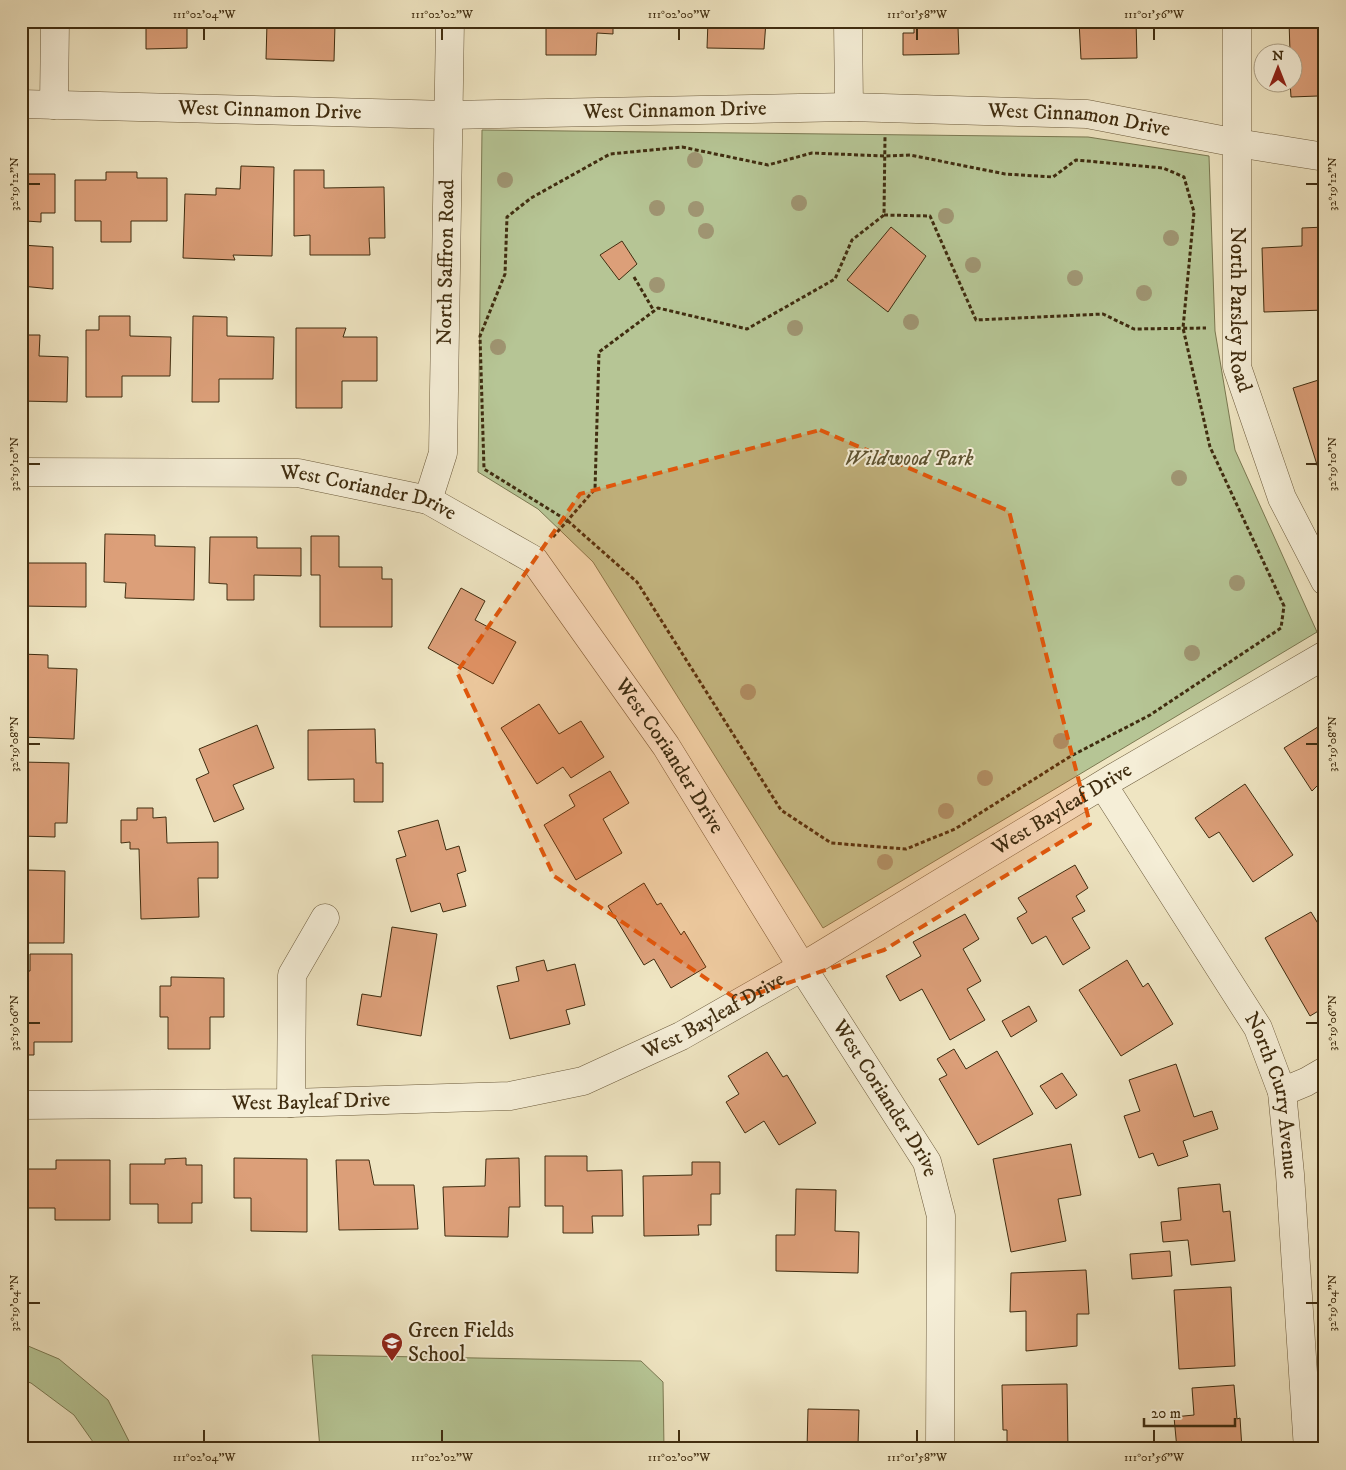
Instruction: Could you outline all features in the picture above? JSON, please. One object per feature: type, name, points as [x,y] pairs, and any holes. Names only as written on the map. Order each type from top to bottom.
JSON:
[{"type":"street","points":[[54,105],[55,21]]},
{"type":"street","name":"North Saffron Road","points":[[428,500],[443,453],[450,21]]},
{"type":"street","points":[[848,21],[849,107]]},
{"type":"street","name":"North Parsley Road","points":[[1237,21],[1237,368],[1282,498],[1325,581]]},
{"type":"street","name":"West Cinnamon Drive","points":[[21,104],[449,115],[849,107],[1087,114],[1237,143],[1325,157]]},
{"type":"street","name":"West Coriander Drive","points":[[21,472],[298,473],[428,500],[534,560],[666,746],[802,967],[927,1162],[941,1216],[940,1449]]},
{"type":"street","name":"West Bayleaf Drive","points":[[21,1105],[291,1104],[510,1096],[583,1081],[682,1036],[802,967],[1102,785],[1325,655]]},
{"type":"street","name":"North Curry Avenue","points":[[1102,785],[1258,1028],[1282,1092],[1290,1174],[1308,1449]]},
{"type":"street","points":[[291,1104],[292,975],[325,918]]},
{"type":"street","points":[[1282,1092],[1306,1082],[1325,1071]]},
{"type":"path","points":[[884,137],[884,215]]},
{"type":"path","points":[[682,147],[768,165],[812,152],[884,156],[910,154],[1005,174],[1053,177],[1076,160],[1163,168],[1184,177],[1194,212],[1183,328],[1210,447],[1284,606],[1281,628],[1150,715],[1071,756],[956,829],[906,849],[831,843],[781,810],[637,582],[568,520],[484,469],[480,336],[505,274],[507,217],[530,198],[610,154],[682,147]]},
{"type":"path","points":[[549,542],[595,489],[598,352],[658,308],[747,329],[835,279],[852,240],[884,215],[930,216],[976,320],[1102,314],[1134,329],[1206,328]]},
{"type":"path","points":[[634,277],[654,311]]},
{"type":"highlighted area","points":[[820,430],[1009,511],[1090,824],[884,950],[738,1000],[554,876],[457,672],[580,494]]},
{"type":"green space","name":"Wildwood Park","points":[[482,130],[1088,137],[1209,156],[1215,331],[1235,450],[1317,632],[823,928],[593,562],[538,509],[478,472]]},
{"type":"green space","points":[[21,1343],[59,1359],[108,1400],[133,1449],[98,1449],[74,1415],[31,1383],[21,1380]]},
{"type":"green space","points":[[312,1355],[641,1361],[663,1382],[664,1449],[320,1449]]},
{"type":"building","points":[[146,21],[187,21],[187,48],[146,49]]},
{"type":"building","points":[[245,21],[372,21],[372,25],[335,24],[334,61],[266,59],[267,23]]},
{"type":"building","points":[[546,21],[613,21],[613,34],[597,33],[596,55],[546,55]]},
{"type":"building","points":[[708,21],[766,21],[764,49],[707,48]]},
{"type":"building","points":[[914,21],[973,21],[973,27],[958,27],[959,54],[903,55],[903,33],[914,33]]},
{"type":"building","points":[[1079,21],[1136,21],[1137,58],[1081,59]]},
{"type":"building","points":[[1289,21],[1320,21],[1321,43],[1325,43],[1325,108],[1318,108],[1318,96],[1291,97],[1291,92],[1304,92],[1304,42],[1290,42]]},
{"type":"building","points":[[21,161],[26,162],[26,174],[55,174],[55,213],[41,213],[41,222],[26,221],[26,227],[21,226]]},
{"type":"building","points":[[241,166],[274,167],[272,256],[233,255],[235,260],[183,258],[185,194],[216,195],[216,188],[240,189]]},
{"type":"building","points":[[294,170],[324,170],[324,188],[384,187],[385,238],[369,238],[370,255],[310,255],[310,235],[294,236]]},
{"type":"building","points":[[106,172],[137,172],[137,178],[167,178],[167,221],[131,221],[131,242],[101,242],[101,221],[75,221],[75,180],[106,180]]},
{"type":"building","points":[[891,227],[926,256],[888,312],[847,280]]},
{"type":"building","points":[[1325,227],[1325,310],[1264,312],[1262,248],[1302,246],[1302,228]]},
{"type":"building","points":[[622,241],[637,264],[619,280],[600,255]]},
{"type":"building","points":[[21,245],[53,247],[53,289],[21,286]]},
{"type":"building","points":[[99,316],[130,316],[130,336],[171,337],[170,376],[122,376],[122,397],[86,397],[86,330],[99,330]]},
{"type":"building","points":[[193,316],[227,317],[227,336],[274,337],[273,379],[219,379],[219,402],[192,402]]},
{"type":"building","points":[[296,328],[346,328],[343,337],[377,337],[377,381],[342,381],[342,408],[296,408]]},
{"type":"building","points":[[21,335],[40,335],[39,356],[68,357],[67,402],[21,401]]},
{"type":"building","points":[[1325,378],[1325,466],[1318,468],[1293,388]]},
{"type":"building","points":[[105,534],[155,535],[155,546],[195,547],[194,600],[125,598],[126,583],[104,582]]},
{"type":"building","points":[[21,535],[28,536],[28,563],[86,563],[86,607],[21,606]]},
{"type":"building","points":[[311,536],[339,536],[339,567],[382,567],[382,579],[392,579],[392,627],[320,627],[320,575],[311,575]]},
{"type":"building","points":[[210,537],[257,537],[257,548],[301,548],[301,576],[254,575],[254,600],[227,600],[227,584],[209,583]]},
{"type":"building","points":[[461,588],[485,601],[475,620],[516,642],[493,684],[428,648]]},
{"type":"building","points":[[21,654],[48,655],[48,668],[77,669],[74,739],[21,737],[23,690],[21,690]]},
{"type":"building","points":[[539,704],[559,734],[581,721],[604,757],[571,778],[563,767],[537,784],[501,728]]},
{"type":"building","points":[[257,725],[274,768],[233,785],[244,809],[214,822],[196,779],[209,773],[199,749]]},
{"type":"building","points":[[1321,725],[1325,729],[1325,778],[1312,791],[1284,748]]},
{"type":"building","points":[[375,729],[376,763],[383,763],[383,802],[354,802],[354,779],[308,780],[308,730]]},
{"type":"building","points":[[21,762],[69,763],[67,823],[55,823],[55,837],[21,836]]},
{"type":"building","points":[[610,771],[629,803],[603,819],[622,853],[576,880],[544,825],[575,806],[569,795]]},
{"type":"building","points":[[1245,784],[1293,855],[1253,882],[1219,832],[1209,838],[1195,818]]},
{"type":"building","points":[[137,808],[153,808],[153,818],[166,817],[167,843],[218,842],[218,878],[198,878],[199,917],[141,919],[139,849],[130,849],[130,842],[121,843],[121,820],[137,820]]},
{"type":"building","points":[[438,820],[446,850],[459,846],[466,871],[457,874],[466,906],[443,912],[440,903],[411,912],[396,859],[406,856],[398,831]]},
{"type":"building","points":[[1075,865],[1088,888],[1076,896],[1085,911],[1072,918],[1090,948],[1063,965],[1046,936],[1032,944],[1017,918],[1027,912],[1018,898]]},
{"type":"building","points":[[25,870],[65,871],[64,943],[21,943],[21,898],[24,898]]},
{"type":"building","points":[[644,883],[657,905],[661,903],[681,935],[684,931],[706,967],[671,988],[654,959],[644,965],[608,906]]},
{"type":"building","points":[[1311,912],[1325,935],[1325,1007],[1310,1016],[1265,938]]},
{"type":"building","points":[[965,914],[979,939],[963,949],[981,981],[967,989],[985,1020],[950,1040],[922,989],[900,1001],[886,976],[921,956],[913,942]]},
{"type":"building","points":[[392,927],[437,934],[421,1036],[357,1025],[362,994],[381,997]]},
{"type":"building","points":[[30,954],[72,954],[72,1042],[34,1042],[34,1055],[21,1055],[23,971],[30,971]]},
{"type":"building","points":[[544,960],[547,971],[575,964],[585,1005],[566,1010],[570,1024],[510,1039],[497,986],[519,981],[516,967]]},
{"type":"building","points":[[1127,960],[1143,987],[1148,983],[1173,1024],[1121,1056],[1079,990]]},
{"type":"building","points":[[171,977],[224,978],[224,1017],[210,1017],[210,1049],[168,1049],[168,1017],[160,1017],[160,986],[171,986]]},
{"type":"building","points":[[1029,1006],[1037,1021],[1011,1037],[1002,1021]]},
{"type":"building","points":[[954,1049],[966,1069],[997,1051],[1033,1114],[978,1145],[939,1079],[947,1075],[937,1059]]},
{"type":"building","points":[[767,1052],[783,1077],[787,1075],[816,1123],[779,1145],[764,1121],[745,1133],[726,1102],[739,1094],[728,1076]]},
{"type":"building","points":[[1176,1064],[1194,1117],[1212,1111],[1218,1129],[1183,1141],[1188,1156],[1158,1166],[1153,1153],[1139,1158],[1124,1116],[1140,1111],[1129,1080]]},
{"type":"building","points":[[1062,1073],[1077,1095],[1056,1109],[1040,1086]]},
{"type":"building","points":[[1071,1144],[1081,1195],[1058,1199],[1066,1241],[1011,1252],[993,1159]]},
{"type":"building","points":[[545,1156],[587,1156],[587,1171],[622,1170],[623,1216],[592,1216],[593,1233],[563,1233],[563,1206],[545,1206]]},
{"type":"building","points":[[186,1158],[186,1165],[202,1165],[202,1203],[192,1203],[192,1223],[158,1223],[158,1204],[130,1204],[130,1164],[165,1164],[165,1159]]},
{"type":"building","points":[[234,1158],[307,1159],[307,1232],[251,1231],[251,1198],[234,1198]]},
{"type":"building","points":[[519,1158],[520,1207],[509,1207],[508,1237],[445,1236],[443,1187],[485,1186],[486,1159]]},
{"type":"building","points":[[56,1160],[110,1160],[110,1220],[55,1220],[55,1208],[24,1208],[24,1169],[56,1169]]},
{"type":"building","points":[[336,1160],[369,1160],[374,1185],[414,1185],[418,1229],[339,1230]]},
{"type":"building","points":[[692,1162],[720,1162],[720,1194],[711,1194],[711,1225],[698,1225],[699,1235],[644,1236],[643,1176],[692,1175]]},
{"type":"building","points":[[1220,1184],[1223,1212],[1230,1211],[1235,1261],[1191,1265],[1188,1240],[1163,1242],[1161,1222],[1181,1220],[1178,1188]]},
{"type":"building","points":[[796,1189],[836,1190],[835,1231],[859,1232],[858,1273],[776,1271],[776,1235],[795,1235]]},
{"type":"building","points":[[1170,1251],[1172,1276],[1132,1279],[1130,1254]]},
{"type":"building","points":[[1086,1270],[1089,1314],[1077,1314],[1077,1346],[1026,1351],[1026,1311],[1010,1312],[1011,1273]]},
{"type":"building","points":[[1231,1287],[1235,1366],[1179,1369],[1174,1290]]},
{"type":"building","points":[[1067,1384],[1068,1449],[1007,1449],[1007,1430],[1003,1430],[1002,1385]]},
{"type":"building","points":[[1234,1385],[1237,1419],[1240,1418],[1242,1449],[1177,1449],[1174,1417],[1194,1415],[1192,1388]]},
{"type":"building","points":[[808,1409],[859,1410],[858,1445],[866,1445],[866,1449],[807,1449]]},
{"type":"place","name":"Green Fields School","points":[[392,1362]]}]
